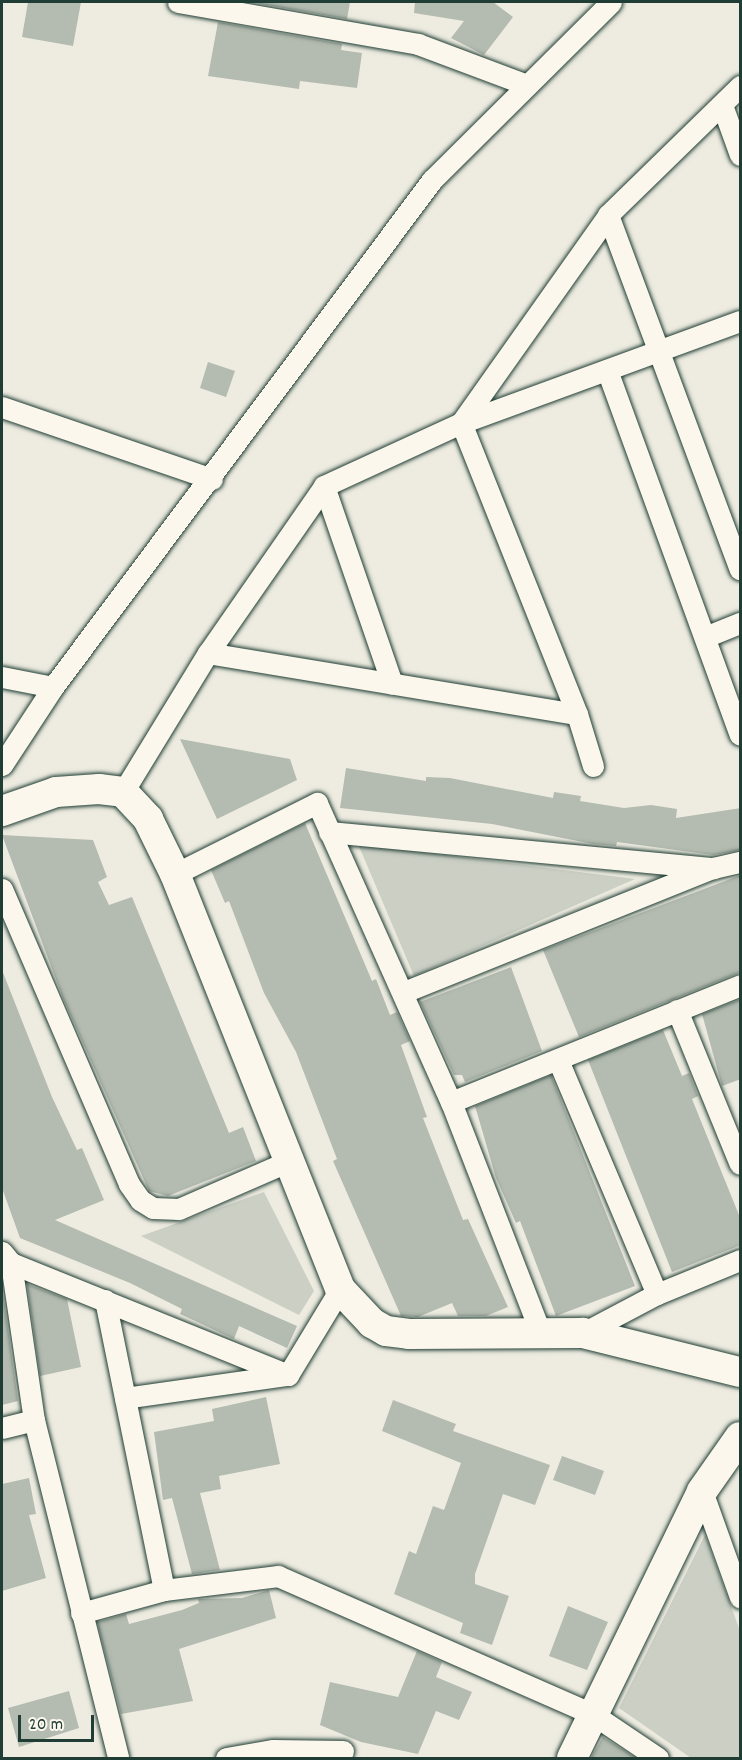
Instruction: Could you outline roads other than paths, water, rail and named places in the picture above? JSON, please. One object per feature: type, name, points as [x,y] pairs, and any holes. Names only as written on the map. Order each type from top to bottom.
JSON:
[{"type":"street","points":[[178,2],[418,44],[527,85]]},
{"type":"street","points":[[2,765],[53,687],[212,479],[432,180],[611,2]]},
{"type":"street","points":[[461,423],[608,215],[741,86]]},
{"type":"street","points":[[722,105],[741,155]]},
{"type":"street","points":[[608,215],[741,569]]},
{"type":"street","points":[[123,792],[208,652],[324,486],[461,423],[741,321]]},
{"type":"street","points":[[607,370],[741,735]]},
{"type":"street","points":[[2,407],[212,479]]},
{"type":"street","points":[[461,423],[577,714],[593,766]]},
{"type":"street","points":[[324,486],[392,684]]},
{"type":"street","points":[[705,637],[741,623]]},
{"type":"street","points":[[208,652],[577,714]]},
{"type":"street","points":[[2,677],[53,687]]},
{"type":"street","points":[[2,809],[56,792],[123,792],[148,819],[175,874],[340,1289],[355,1307],[386,1331],[583,1333],[741,1372]]},
{"type":"street","points":[[175,874],[317,803],[404,992],[451,1102],[540,1332]]},
{"type":"street","points":[[329,832],[713,868]]},
{"type":"street","points":[[404,992],[713,868],[741,862]]},
{"type":"street","points":[[2,890],[129,1184],[140,1200],[153,1208],[179,1209],[289,1161]]},
{"type":"street","points":[[451,1102],[741,985]]},
{"type":"street","points":[[677,1010],[741,1164]]},
{"type":"street","points":[[558,1059],[657,1294]]},
{"type":"street","points":[[5,1260],[288,1375]]},
{"type":"street","points":[[5,1260],[34,1420],[118,1758]]},
{"type":"street","points":[[583,1333],[657,1294],[741,1260]]},
{"type":"street","points":[[288,1375],[340,1289]]},
{"type":"street","points":[[105,1300],[164,1590]]},
{"type":"street","points":[[125,1398],[288,1375]]},
{"type":"street","points":[[2,1428],[34,1420]]},
{"type":"street","points":[[572,1758],[702,1491],[741,1437]]},
{"type":"street","points":[[702,1491],[741,1598]]},
{"type":"street","points":[[81,1614],[164,1590],[278,1576],[594,1715],[658,1758]]},
{"type":"street","points":[[226,1758],[273,1750],[343,1751]]}]
